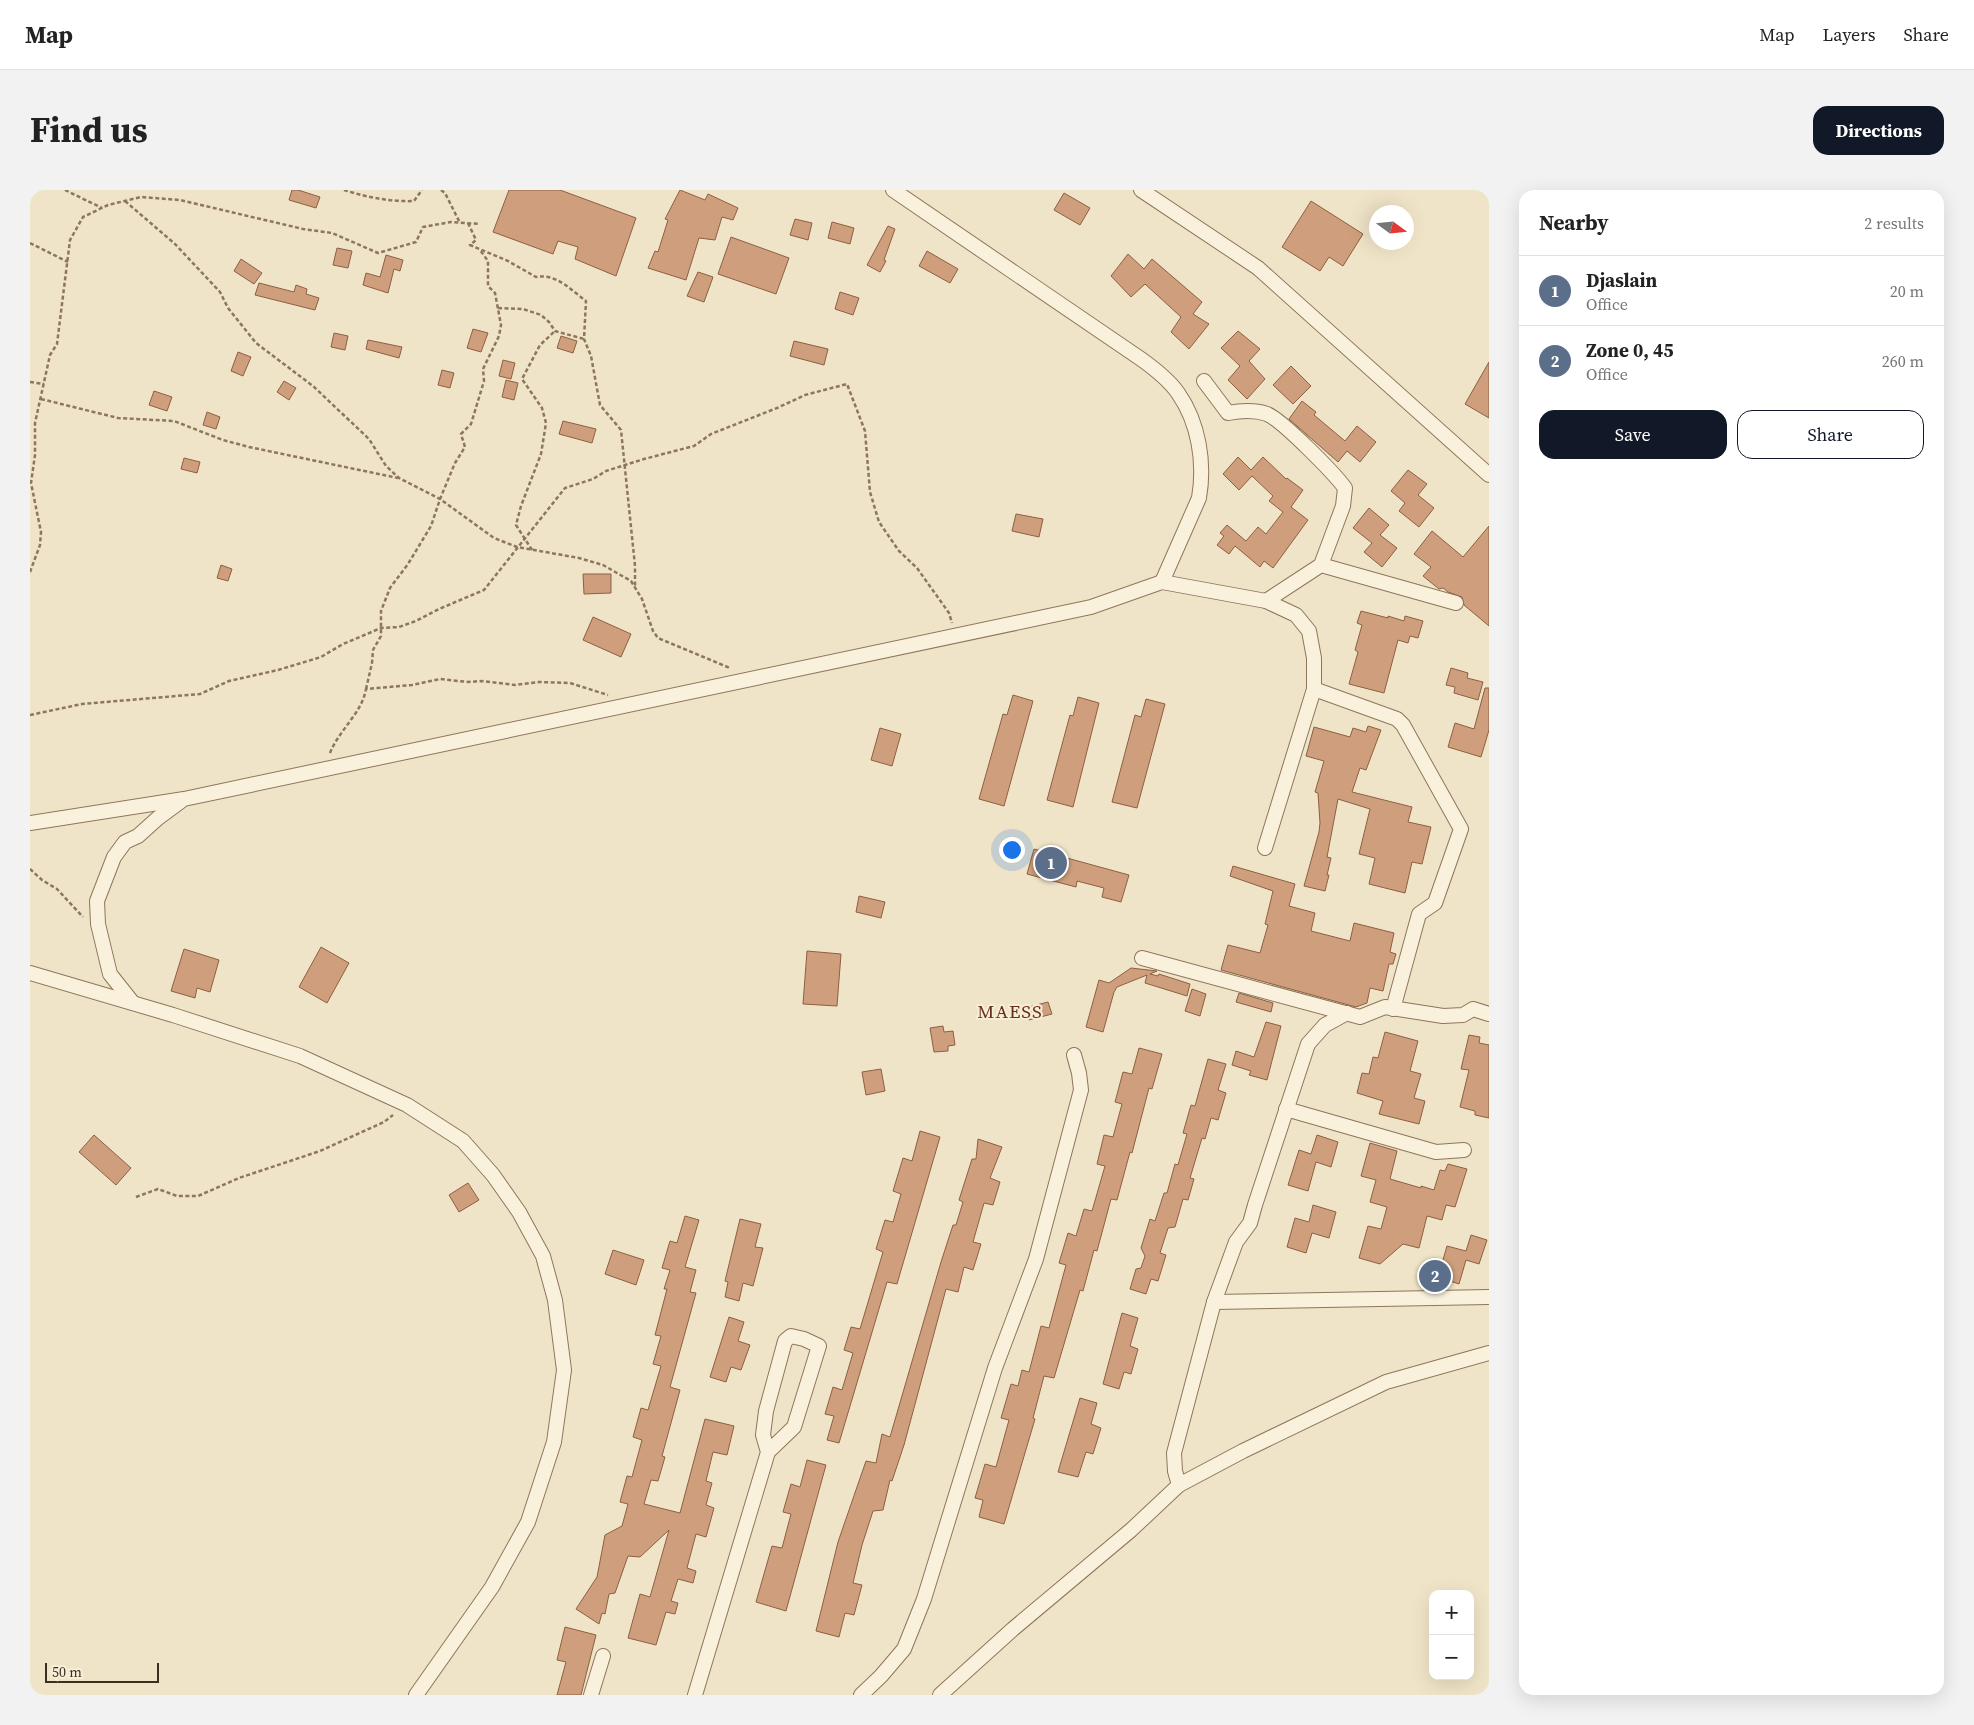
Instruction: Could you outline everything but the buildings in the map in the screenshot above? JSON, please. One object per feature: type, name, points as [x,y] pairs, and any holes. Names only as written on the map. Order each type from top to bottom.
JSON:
[{"type":"street","points":[[893,190],[1141,359],[1160,374],[1178,394],[1195,427],[1201,456],[1202,483],[1199,498],[1162,582]]},
{"type":"street","points":[[1141,190],[1258,268],[1489,474]]},
{"type":"street","points":[[1204,381],[1228,412],[1240,411],[1267,414],[1289,431],[1338,478],[1345,488],[1343,506],[1321,565],[1266,601]]},
{"type":"street","points":[[1321,565],[1456,603]]},
{"type":"street","points":[[30,823],[184,799],[1091,607],[1162,582],[1266,601],[1296,614],[1308,631],[1314,658],[1314,689],[1265,848]]},
{"type":"street","points":[[1314,689],[1397,718],[1403,725],[1461,829],[1435,903],[1419,914],[1393,1009]]},
{"type":"street","points":[[133,1003],[110,974],[100,932],[97,901],[114,857],[126,842],[138,836],[184,799]]},
{"type":"street","points":[[1142,958],[1360,1017],[1385,1007],[1443,1016],[1463,1015],[1473,1009],[1489,1014]]},
{"type":"street","points":[[30,973],[133,1003],[300,1056],[407,1105],[463,1141],[492,1174],[519,1212],[543,1256],[555,1300],[564,1370],[554,1442],[528,1522],[492,1587],[416,1695]]},
{"type":"street","points":[[1179,1485],[1174,1472],[1174,1452],[1214,1302],[1236,1242],[1250,1223],[1308,1044],[1325,1025],[1347,1013]]},
{"type":"street","points":[[860,1695],[882,1676],[904,1649],[924,1599],[994,1368],[1036,1260],[1081,1090],[1074,1055]]},
{"type":"street","points":[[1286,1110],[1436,1152],[1464,1150]]},
{"type":"street","points":[[1214,1302],[1489,1297]]},
{"type":"street","points":[[695,1695],[768,1452],[794,1427],[815,1362],[819,1346],[804,1339],[791,1336],[785,1341],[766,1411],[763,1435],[768,1452]]},
{"type":"street","points":[[940,1695],[1013,1629],[1131,1530],[1179,1485],[1243,1451],[1386,1382],[1489,1353]]},
{"type":"street","points":[[591,1695],[603,1656]]},
{"type":"path","points":[[65,190],[102,208]]},
{"type":"path","points":[[344,190],[362,196],[402,202],[414,201],[422,190]]},
{"type":"path","points":[[441,190],[445,193],[460,223]]},
{"type":"path","points":[[30,572],[40,545],[41,532],[31,483],[35,455],[35,423],[50,355],[57,344],[70,240],[83,217],[102,208],[141,197],[180,200],[303,229],[332,233],[378,252],[416,242],[423,228],[451,222],[480,224]]},
{"type":"path","points":[[125,201],[174,244],[220,292],[228,308],[256,343],[313,386],[369,439],[386,466],[399,478]]},
{"type":"path","points":[[468,223],[476,240],[470,245],[508,261],[536,277],[552,277],[586,301],[584,339],[591,356],[600,405],[620,430],[625,465],[628,517],[635,566],[635,587]]},
{"type":"path","points":[[30,243],[68,262]]},
{"type":"path","points":[[331,750],[364,700],[373,650],[382,636],[382,611],[390,588],[432,526],[454,463],[465,447],[461,434],[470,424],[484,381],[483,369],[499,336],[501,325],[495,293],[488,286],[488,261],[480,250]]},
{"type":"path","points":[[497,308],[523,309],[541,315],[555,330],[584,339]]},
{"type":"path","points":[[532,550],[516,525],[521,506],[541,454],[546,423],[542,408],[522,379],[540,345],[555,330]]},
{"type":"path","points":[[30,382],[44,384]]},
{"type":"path","points":[[30,715],[82,704],[200,694],[229,681],[314,659],[381,628],[399,627],[416,621],[484,590],[565,488],[593,480],[606,471],[694,446],[711,434],[778,408],[805,395],[848,384],[865,431],[870,492],[879,522],[899,551],[917,568],[949,613],[956,635]]},
{"type":"path","points":[[40,399],[118,418],[174,420],[215,437],[249,447],[399,478],[440,499],[494,538],[517,547],[579,558],[603,566],[631,581],[642,599],[653,631],[658,638],[754,678]]},
{"type":"path","points":[[366,689],[412,685],[440,679],[515,685],[539,682],[570,683],[607,694],[629,705]]},
{"type":"path","points":[[30,869],[42,880],[57,888],[80,914],[100,932]]},
{"type":"path","points":[[136,1197],[158,1189],[177,1196],[198,1196],[239,1178],[320,1151],[384,1122]]},
{"type":"place","name":"Djaslain","points":[[1051,863]]},
{"type":"place","name":"Zone 0, 45","points":[[1435,1276]]},
{"type":"district","name":"MAESS","points":[[1010,1011]]}]
